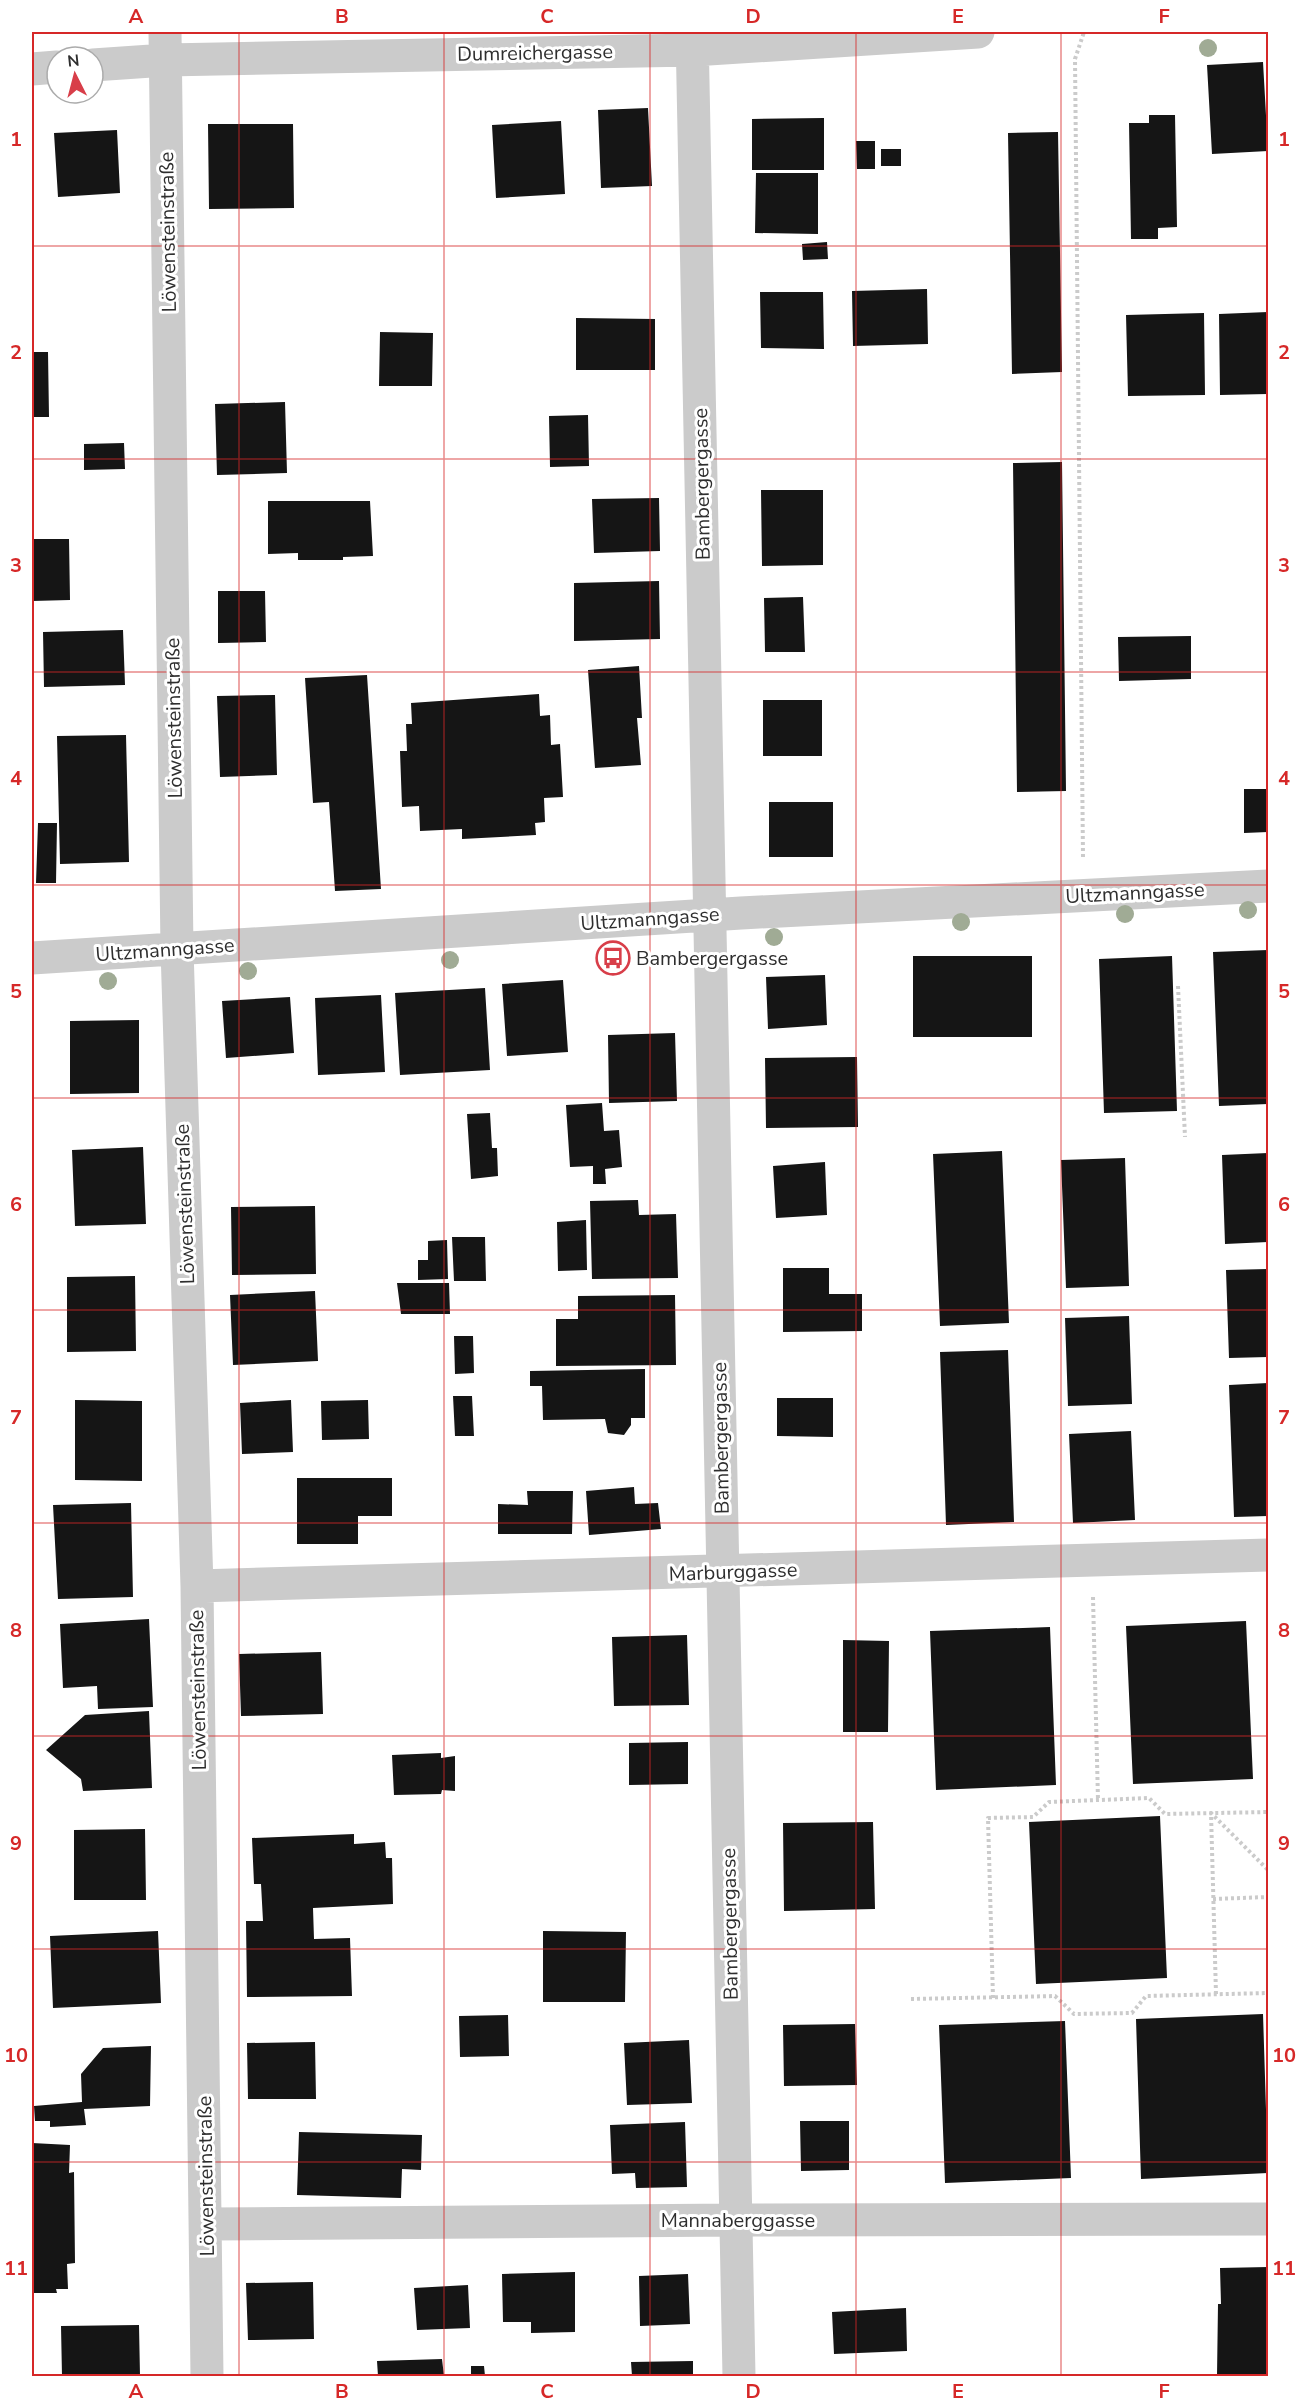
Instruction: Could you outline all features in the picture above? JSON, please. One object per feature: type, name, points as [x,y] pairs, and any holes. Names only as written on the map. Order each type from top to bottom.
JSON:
[{"type":"street","name":"Dumreichergasse","points":[[105,62],[166,46],[693,41],[978,32]]},
{"type":"street","name":"Bambergergasse","points":[[693,41],[739,2376]]},
{"type":"street","name":"Löwensteinstraße","points":[[166,46],[177,949],[197,1586],[207,2224],[207,2376]]},
{"type":"street","name":"Ultzmanngasse","points":[[32,958],[711,915],[1269,886]]},
{"type":"street","name":"Marburggasse","points":[[197,1586],[1269,1555]]},
{"type":"street","name":"Mannaberggasse","points":[[207,2224],[1269,2219]]},
{"type":"path","points":[[1084,32],[1076,59],[1084,896]]},
{"type":"path","points":[[1178,986],[1185,1137]]},
{"type":"path","points":[[1093,1597],[1098,1800]]},
{"type":"path","points":[[993,1998],[988,1818],[1033,1817],[1049,1802],[1149,1798],[1165,1814],[1269,1812]]},
{"type":"path","points":[[1211,1813],[1269,1870]]},
{"type":"path","points":[[1211,1813],[1216,1994]]},
{"type":"path","points":[[1213,1899],[1269,1897]]},
{"type":"path","points":[[911,2000],[1055,1996],[1074,2014],[1086,2014],[1132,2013],[1146,1996],[1269,1993]]},
{"type":"building","points":[[1263,62],[1268,151],[1212,154],[1207,65]]},
{"type":"building","points":[[648,108],[652,186],[601,188],[598,110]]},
{"type":"building","points":[[1149,115],[1175,115],[1177,227],[1158,228],[1158,239],[1131,239],[1129,123],[1149,123]]},
{"type":"building","points":[[824,118],[824,170],[752,170],[752,119]]},
{"type":"building","points":[[561,121],[565,194],[496,198],[492,125]]},
{"type":"building","points":[[208,124],[293,124],[294,208],[209,209]]},
{"type":"building","points":[[117,130],[120,193],[58,197],[54,133]]},
{"type":"building","points":[[1058,132],[1062,372],[1012,374],[1008,133]]},
{"type":"building","points":[[856,141],[875,141],[875,169],[857,169]]},
{"type":"building","points":[[881,149],[901,149],[901,166],[881,166]]},
{"type":"building","points":[[756,173],[818,173],[818,234],[755,233]]},
{"type":"building","points":[[827,242],[828,259],[803,260],[802,244]]},
{"type":"building","points":[[927,289],[928,344],[853,346],[852,291]]},
{"type":"building","points":[[760,292],[823,292],[824,349],[761,348]]},
{"type":"building","points":[[1268,312],[1268,394],[1220,395],[1219,314]]},
{"type":"building","points":[[1204,313],[1205,395],[1128,396],[1126,315]]},
{"type":"building","points":[[576,318],[655,319],[655,370],[576,370]]},
{"type":"building","points":[[380,332],[433,333],[432,386],[379,386]]},
{"type":"building","points":[[32,352],[48,352],[49,417],[32,417]]},
{"type":"building","points":[[285,402],[287,473],[217,475],[215,404]]},
{"type":"building","points":[[588,415],[589,466],[550,467],[549,416]]},
{"type":"building","points":[[124,443],[125,469],[84,470],[84,444]]},
{"type":"building","points":[[1062,462],[1066,791],[1017,792],[1013,463]]},
{"type":"building","points":[[761,490],[823,490],[823,565],[762,566]]},
{"type":"building","points":[[659,498],[660,551],[594,553],[592,499]]},
{"type":"building","points":[[268,501],[370,501],[373,556],[343,557],[343,560],[298,560],[298,553],[268,554]]},
{"type":"building","points":[[32,539],[69,539],[70,600],[32,601]]},
{"type":"building","points":[[659,581],[660,639],[574,641],[574,583]]},
{"type":"building","points":[[218,591],[265,591],[266,642],[218,643]]},
{"type":"building","points":[[803,597],[805,652],[765,652],[764,598]]},
{"type":"building","points":[[123,630],[125,685],[44,687],[43,632]]},
{"type":"building","points":[[1191,636],[1191,679],[1119,681],[1118,637]]},
{"type":"building","points":[[639,666],[642,718],[637,718],[641,765],[595,768],[588,670]]},
{"type":"building","points":[[367,675],[381,889],[335,891],[329,802],[313,803],[305,678]]},
{"type":"building","points":[[539,694],[540,716],[550,715],[551,745],[560,744],[563,797],[544,798],[545,822],[535,823],[536,835],[462,839],[462,829],[420,831],[419,806],[402,807],[400,751],[407,751],[406,724],[412,724],[411,703]]},
{"type":"building","points":[[275,695],[277,775],[220,777],[217,696]]},
{"type":"building","points":[[763,700],[822,700],[822,756],[763,756]]},
{"type":"building","points":[[126,735],[129,862],[60,864],[57,736]]},
{"type":"building","points":[[1244,789],[1268,789],[1268,832],[1244,833]]},
{"type":"building","points":[[769,802],[833,802],[833,857],[769,857]]},
{"type":"building","points":[[38,823],[57,823],[56,883],[36,883]]},
{"type":"building","points":[[1268,950],[1268,1104],[1219,1106],[1213,952]]},
{"type":"building","points":[[913,956],[1032,956],[1032,1037],[913,1037]]},
{"type":"building","points":[[1172,956],[1177,1111],[1104,1113],[1099,959]]},
{"type":"building","points":[[825,975],[827,1025],[768,1029],[766,977]]},
{"type":"building","points":[[563,980],[568,1052],[507,1056],[502,984]]},
{"type":"building","points":[[485,988],[490,1070],[400,1075],[395,993]]},
{"type":"building","points":[[381,995],[385,1072],[318,1075],[315,998]]},
{"type":"building","points":[[290,997],[294,1053],[226,1058],[222,1001]]},
{"type":"building","points":[[139,1020],[139,1093],[70,1094],[70,1021]]},
{"type":"building","points":[[675,1033],[677,1101],[609,1103],[608,1035]]},
{"type":"building","points":[[857,1057],[858,1127],[766,1128],[765,1058]]},
{"type":"building","points":[[602,1103],[604,1131],[619,1130],[622,1167],[605,1169],[606,1184],[593,1184],[593,1166],[570,1167],[566,1105]]},
{"type":"building","points":[[490,1113],[492,1148],[497,1148],[498,1176],[471,1179],[467,1114]]},
{"type":"building","points":[[143,1147],[146,1224],[75,1226],[72,1150]]},
{"type":"building","points":[[1002,1151],[1009,1323],[940,1326],[933,1154]]},
{"type":"building","points":[[1268,1153],[1268,1242],[1225,1244],[1222,1155]]},
{"type":"building","points":[[1125,1158],[1129,1286],[1066,1288],[1061,1160]]},
{"type":"building","points":[[825,1162],[827,1215],[776,1218],[773,1166]]},
{"type":"building","points":[[638,1200],[639,1215],[676,1214],[678,1278],[592,1279],[590,1201]]},
{"type":"building","points":[[315,1206],[316,1274],[232,1275],[231,1207]]},
{"type":"building","points":[[586,1220],[587,1270],[558,1271],[557,1222]]},
{"type":"building","points":[[452,1237],[485,1237],[486,1281],[454,1281]]},
{"type":"building","points":[[447,1240],[448,1279],[418,1280],[418,1260],[428,1260],[428,1241]]},
{"type":"building","points":[[783,1268],[829,1268],[829,1294],[862,1294],[862,1331],[783,1332]]},
{"type":"building","points":[[1268,1269],[1268,1357],[1229,1358],[1226,1270]]},
{"type":"building","points":[[135,1276],[136,1351],[67,1352],[67,1277]]},
{"type":"building","points":[[397,1283],[449,1283],[450,1314],[401,1314]]},
{"type":"building","points":[[315,1291],[318,1361],[233,1365],[230,1295]]},
{"type":"building","points":[[675,1295],[676,1365],[556,1366],[556,1319],[578,1319],[578,1296]]},
{"type":"building","points":[[1129,1316],[1132,1404],[1068,1406],[1065,1318]]},
{"type":"building","points":[[454,1336],[473,1336],[474,1373],[455,1374]]},
{"type":"building","points":[[1008,1350],[1014,1522],[946,1525],[940,1352]]},
{"type":"building","points":[[645,1369],[645,1418],[631,1418],[631,1425],[624,1435],[608,1433],[605,1419],[543,1420],[542,1386],[530,1386],[530,1371]]},
{"type":"building","points":[[1268,1383],[1268,1516],[1234,1517],[1229,1385]]},
{"type":"building","points":[[453,1396],[472,1396],[474,1436],[455,1436]]},
{"type":"building","points":[[777,1398],[833,1398],[833,1437],[777,1436]]},
{"type":"building","points":[[75,1400],[142,1401],[142,1481],[75,1480]]},
{"type":"building","points":[[291,1400],[293,1452],[242,1454],[240,1403]]},
{"type":"building","points":[[368,1400],[369,1439],[322,1440],[321,1401]]},
{"type":"building","points":[[1131,1431],[1135,1520],[1073,1523],[1069,1434]]},
{"type":"building","points":[[297,1478],[392,1478],[392,1516],[358,1516],[358,1544],[297,1544]]},
{"type":"building","points":[[634,1487],[635,1504],[658,1503],[661,1529],[589,1535],[586,1491]]},
{"type":"building","points":[[527,1491],[573,1491],[572,1534],[498,1534],[498,1504],[528,1505]]},
{"type":"building","points":[[131,1503],[133,1597],[58,1599],[53,1505]]},
{"type":"building","points":[[149,1619],[153,1707],[98,1709],[97,1686],[63,1688],[60,1624]]},
{"type":"building","points":[[1246,1621],[1253,1779],[1133,1784],[1126,1626]]},
{"type":"building","points":[[1050,1627],[1056,1785],[936,1790],[930,1631]]},
{"type":"building","points":[[687,1635],[689,1705],[614,1706],[612,1637]]},
{"type":"building","points":[[843,1640],[889,1641],[888,1732],[843,1732]]},
{"type":"building","points":[[321,1652],[323,1714],[241,1716],[239,1654]]},
{"type":"building","points":[[149,1711],[152,1788],[83,1791],[81,1779],[46,1750],[85,1715]]},
{"type":"building","points":[[688,1742],[688,1784],[629,1785],[629,1743]]},
{"type":"building","points":[[441,1753],[441,1758],[455,1756],[455,1791],[442,1790],[441,1794],[394,1795],[392,1755]]},
{"type":"building","points":[[1160,1816],[1167,1978],[1036,1984],[1029,1822]]},
{"type":"building","points":[[873,1822],[875,1909],[784,1911],[783,1823]]},
{"type":"building","points":[[145,1829],[146,1900],[74,1900],[74,1830]]},
{"type":"building","points":[[354,1834],[354,1844],[385,1842],[386,1858],[392,1858],[393,1904],[313,1908],[314,1939],[350,1938],[352,1996],[247,1997],[246,1921],[263,1921],[261,1884],[254,1884],[252,1838]]},
{"type":"building","points":[[158,1931],[161,2003],[53,2008],[50,1936]]},
{"type":"building","points":[[543,1931],[626,1932],[625,2002],[543,2002]]},
{"type":"building","points":[[1263,2014],[1268,2173],[1141,2179],[1136,2019]]},
{"type":"building","points":[[508,2015],[509,2056],[460,2057],[459,2016]]},
{"type":"building","points":[[1065,2021],[1071,2178],[945,2183],[939,2025]]},
{"type":"building","points":[[855,2024],[857,2085],[784,2086],[783,2025]]},
{"type":"building","points":[[689,2040],[692,2103],[627,2105],[624,2043]]},
{"type":"building","points":[[315,2042],[316,2099],[248,2099],[247,2043]]},
{"type":"building","points":[[151,2046],[150,2106],[84,2109],[86,2125],[50,2127],[50,2121],[35,2121],[34,2106],[82,2102],[81,2074],[103,2048]]},
{"type":"building","points":[[800,2121],[849,2121],[849,2170],[801,2171]]},
{"type":"building","points":[[685,2122],[687,2187],[636,2188],[635,2173],[612,2174],[610,2125]]},
{"type":"building","points":[[299,2132],[422,2135],[421,2170],[402,2169],[401,2198],[297,2195]]},
{"type":"building","points":[[32,2143],[70,2145],[69,2173],[74,2172],[75,2263],[67,2264],[68,2289],[56,2289],[57,2293],[32,2293]]},
{"type":"building","points":[[1268,2267],[1268,2376],[1217,2376],[1218,2304],[1221,2304],[1220,2268]]},
{"type":"building","points":[[575,2272],[575,2332],[531,2333],[531,2322],[503,2322],[502,2274]]},
{"type":"building","points":[[688,2274],[690,2324],[640,2326],[639,2276]]},
{"type":"building","points":[[313,2282],[314,2339],[248,2340],[246,2283]]},
{"type":"building","points":[[468,2285],[470,2328],[417,2330],[414,2288]]},
{"type":"building","points":[[906,2308],[907,2351],[834,2354],[832,2312]]},
{"type":"building","points":[[139,2325],[140,2376],[62,2376],[61,2326]]},
{"type":"building","points":[[442,2359],[444,2376],[378,2376],[377,2361]]},
{"type":"building","points":[[693,2361],[693,2376],[632,2376],[631,2362]]},
{"type":"building","points":[[471,2366],[484,2366],[485,2376],[471,2376]]},
{"type":"place","name":"Bambergergasse","points":[[613,958]]}]
